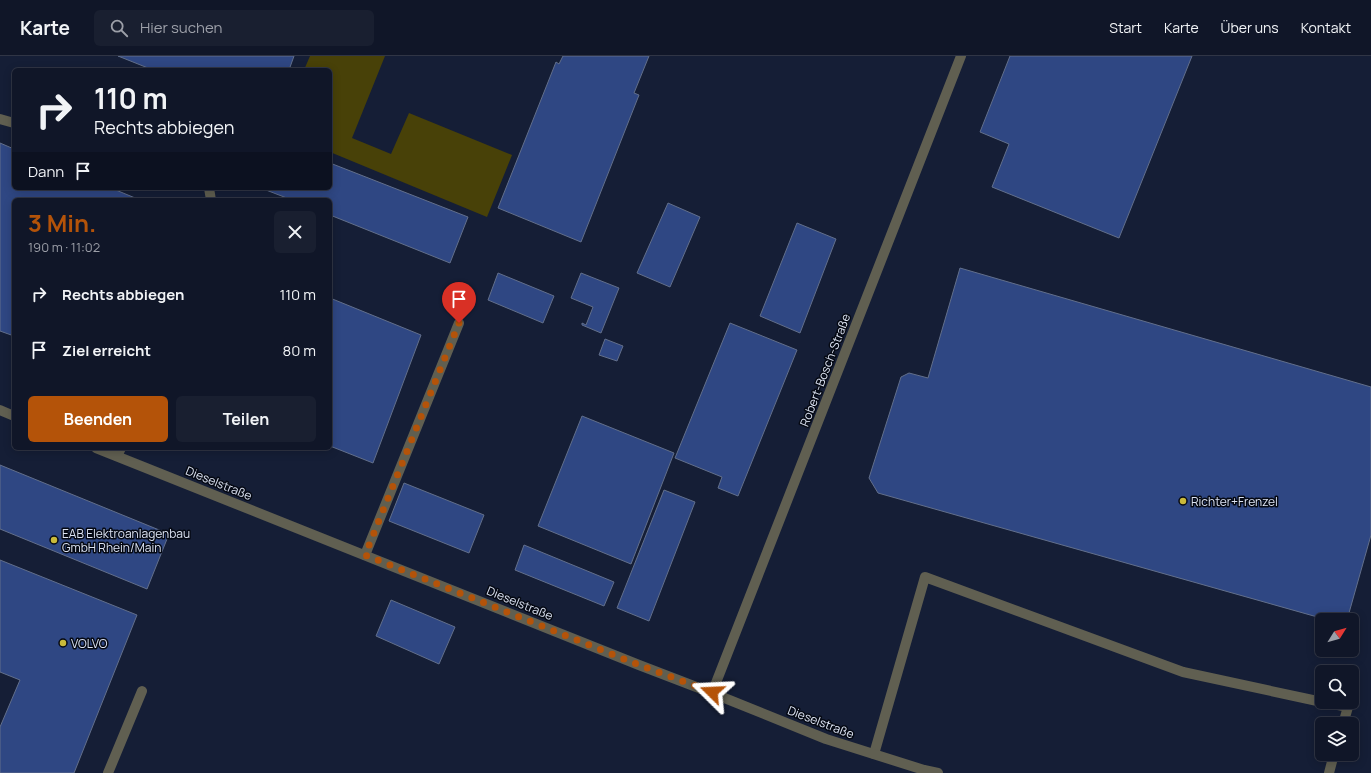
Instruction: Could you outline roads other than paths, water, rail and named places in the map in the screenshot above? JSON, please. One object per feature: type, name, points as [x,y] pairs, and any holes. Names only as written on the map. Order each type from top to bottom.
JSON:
[{"type":"street","name":"Robert-Bosch-Straße","points":[[712,692],[960,56]]},
{"type":"street","points":[[0,119],[12,122]]},
{"type":"street","points":[[365,555],[459,323]]},
{"type":"street","points":[[0,410],[12,415]]},
{"type":"street","name":"Dieselstraße","points":[[108,450],[119,452],[365,555],[639,665],[712,692],[826,739],[938,773]]},
{"type":"street","points":[[874,754],[925,577],[1183,672],[1315,700]]},
{"type":"street","points":[[108,773],[142,691]]},
{"type":"street","points":[[1329,773],[1332,761]]},
{"type":"place","name":"Richter+Frenzel","points":[[1183,501]]},
{"type":"place","name":"EAB Elektroanlagenbau GmbH Rhein/Main","points":[[54,540]]},
{"type":"place","name":"VOLVO","points":[[63,643]]}]
